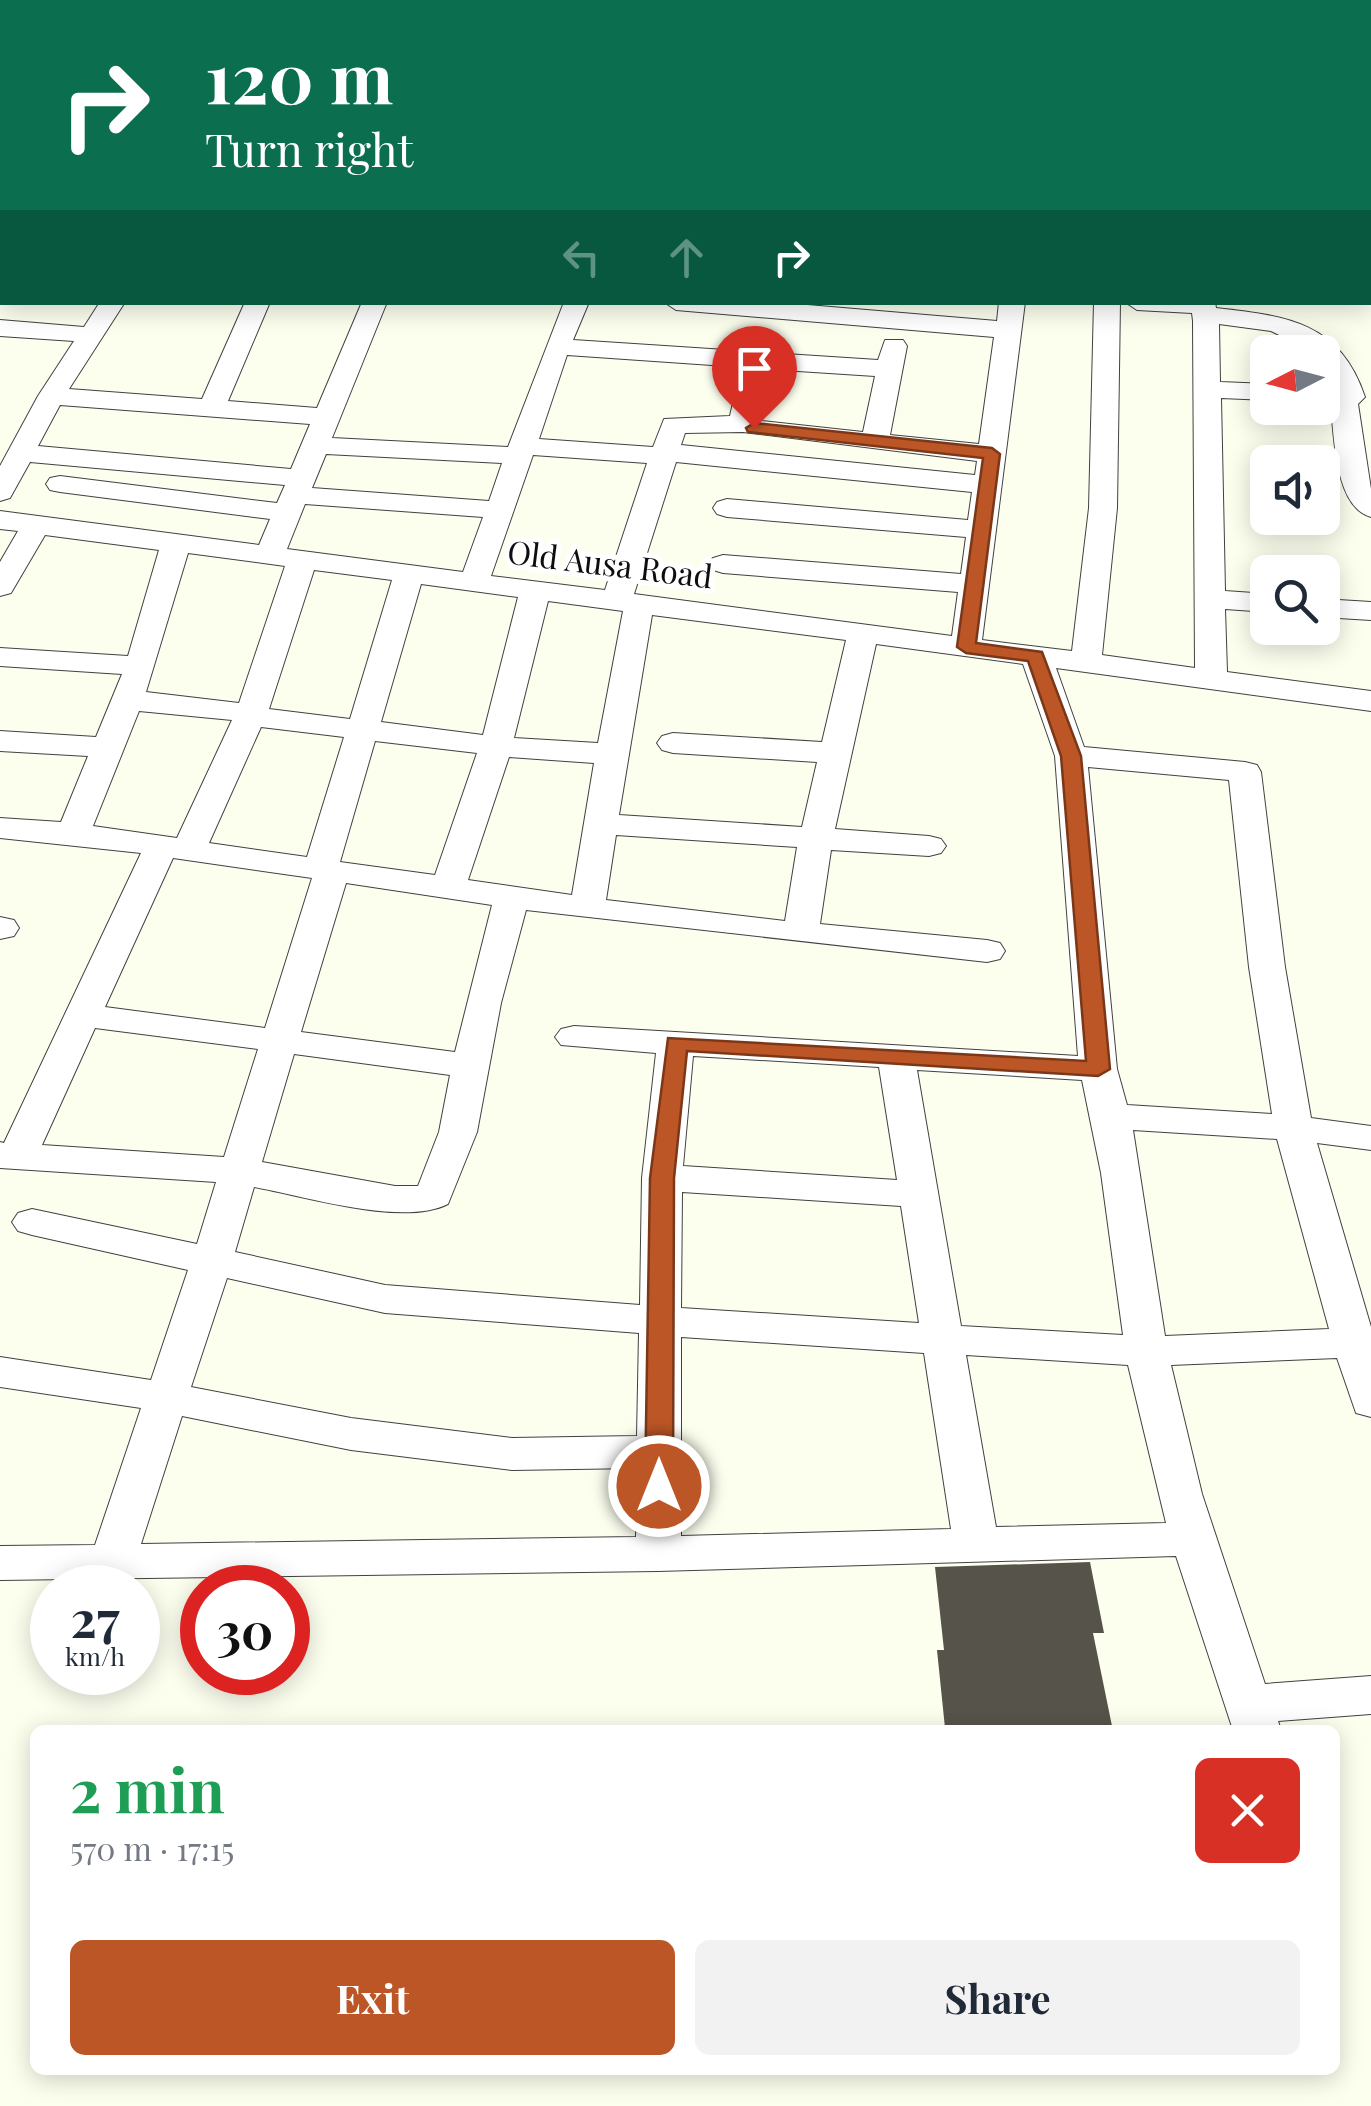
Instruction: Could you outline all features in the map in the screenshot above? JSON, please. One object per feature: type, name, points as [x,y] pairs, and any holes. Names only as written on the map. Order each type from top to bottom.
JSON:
[{"type":"street","points":[[0,492],[50,396],[111,305]]},
{"type":"street","points":[[212,408],[257,305]]},
{"type":"street","points":[[269,556],[374,305]]},
{"type":"street","points":[[474,583],[576,305]]},
{"type":"street","points":[[713,305],[900,320],[1010,316],[966,647]]},
{"type":"street","points":[[1086,663],[1103,508],[1107,305]]},
{"type":"street","points":[[1170,305],[1203,308],[1312,336],[1335,354],[1346,371],[1356,488],[1371,508]]},
{"type":"street","points":[[1203,308],[1208,389],[1211,679]]},
{"type":"street","points":[[875,442],[900,320]]},
{"type":"street","points":[[0,328],[93,335]]},
{"type":"street","points":[[557,348],[890,368]]},
{"type":"street","points":[[747,424],[742,405],[756,358]]},
{"type":"street","points":[[1208,389],[1250,391]]},
{"type":"street","points":[[50,396],[327,418]]},
{"type":"street","points":[[587,908],[612,754],[628,603],[663,454],[674,425],[747,424],[768,431],[992,454]]},
{"type":"street","points":[[315,445],[663,454],[988,485]]},
{"type":"street","points":[[20,454],[295,495]]},
{"type":"street","points":[[60,484],[500,510]]},
{"type":"street","points":[[727,508],[982,530]]},
{"type":"street","name":"Old Ausa Road","points":[[0,520],[1371,701]]},
{"type":"street","points":[[0,587],[9,556],[37,524]]},
{"type":"street","points":[[73,833],[140,666],[176,544]]},
{"type":"street","points":[[302,560],[251,714],[8,1156],[239,1171],[396,1199],[426,1199],[440,1187],[458,1132],[512,897]]},
{"type":"street","points":[[724,564],[974,584]]},
{"type":"street","points":[[112,1562],[280,1040],[361,730],[409,574]]},
{"type":"street","points":[[448,888],[496,746],[535,591]]},
{"type":"street","points":[[1210,599],[1250,602]]},
{"type":"street","points":[[1340,609],[1371,611]]},
{"type":"street","points":[[801,934],[816,838],[863,634]]},
{"type":"street","points":[[0,656],[140,666]]},
{"type":"street","points":[[1036,656],[1071,756],[1098,1069],[1110,1116],[1146,1351],[1190,1539],[1252,1717],[1371,1695]]},
{"type":"street","points":[[124,700],[496,746],[612,754]]},
{"type":"street","points":[[0,741],[107,747]]},
{"type":"street","points":[[673,743],[836,753]]},
{"type":"street","points":[[1071,756],[1245,772],[1267,966],[1293,1128],[1361,1341],[1371,1402]]},
{"type":"street","points":[[600,824],[929,846]]},
{"type":"street","points":[[0,828],[73,833],[587,908],[801,934],[987,950]]},
{"type":"street","points":[[83,1014],[471,1066]]},
{"type":"street","points":[[574,1037],[1098,1069]]},
{"type":"street","points":[[658,1554],[662,1178],[676,1043]]},
{"type":"street","points":[[896,1056],[976,1543]]},
{"type":"street","points":[[1110,1116],[1293,1128],[1371,1138]]},
{"type":"street","points":[[662,1178],[918,1194]]},
{"type":"street","points":[[32,1222],[384,1298],[941,1340],[1146,1351],[1361,1341]]},
{"type":"street","points":[[0,1372],[166,1397],[351,1434],[512,1454],[659,1452]]},
{"type":"street","points":[[0,1563],[658,1554],[1190,1539]]},
{"type":"building","points":[[1090,1562],[1104,1633],[1093,1633],[1112,1725],[945,1725],[937,1650],[944,1650],[935,1567]]},
{"type":"route","points":[[659,1486],[662,1178],[676,1043],[1098,1069],[1071,756],[1036,656],[966,647],[992,454],[754,428]]}]
